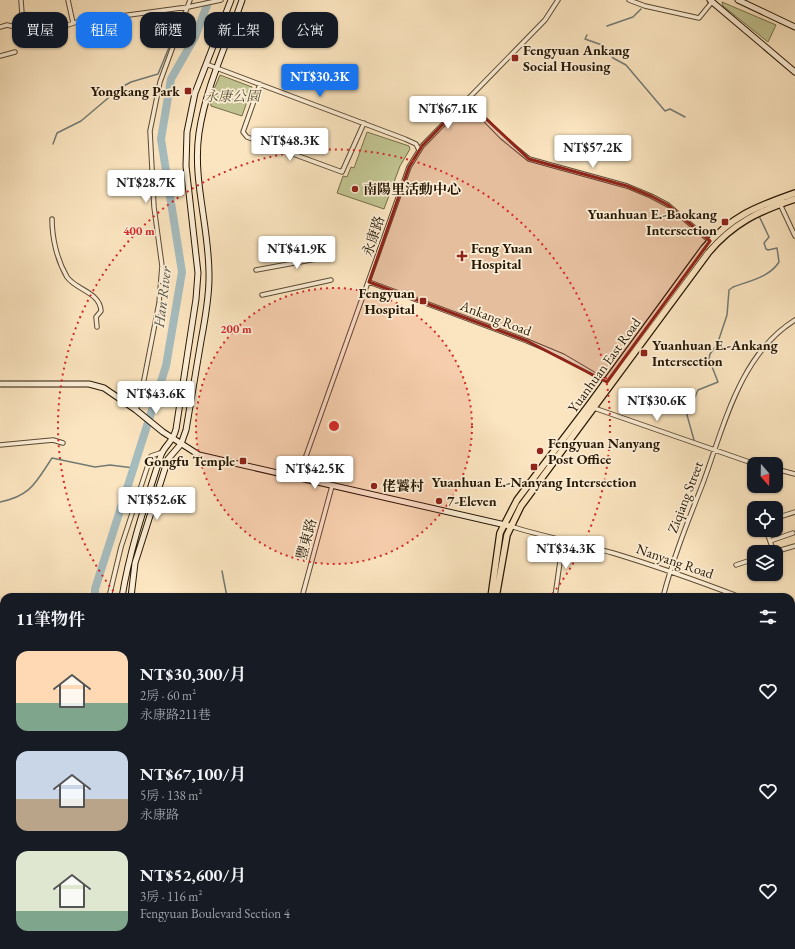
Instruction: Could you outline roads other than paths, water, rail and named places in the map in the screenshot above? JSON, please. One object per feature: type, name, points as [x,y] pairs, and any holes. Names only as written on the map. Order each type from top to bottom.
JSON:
[{"type":"main road","name":"Yuanhuan East Road","points":[[497,593],[507,525],[517,500],[592,407],[712,243],[741,215],[779,202],[795,194]]},
{"type":"main road","name":"Yuanhuan East Road","points":[[779,202],[795,199]]},
{"type":"main road","name":"Yuanhuan East Road","points":[[492,593],[500,534],[507,525]]},
{"type":"street","points":[[21,0],[22,12]]},
{"type":"street","points":[[68,0],[73,23]]},
{"type":"street","points":[[0,384],[89,384],[111,391],[137,411],[159,303],[162,266],[154,207],[150,131],[160,82],[189,7],[190,0]]},
{"type":"street","points":[[68,25],[104,17],[189,7],[221,0]]},
{"type":"street","points":[[123,593],[128,563],[163,452],[174,438],[196,299],[198,273],[186,166],[187,132],[195,93],[231,0]]},
{"type":"street","points":[[131,593],[135,563],[168,458],[181,444],[186,430],[208,303],[209,258],[199,187],[199,134],[205,103],[216,67],[236,21],[242,0]]},
{"type":"street","name":"永康路","points":[[301,479],[304,463],[369,282],[397,196],[409,167],[419,150],[545,20],[558,0]]},
{"type":"street","points":[[629,0],[646,6],[699,18],[712,1],[795,72]]},
{"type":"street","points":[[738,0],[795,27]]},
{"type":"street","points":[[0,26],[12,26]]},
{"type":"street","points":[[0,56],[15,52]]},
{"type":"street","points":[[206,64],[364,123],[416,144],[419,150]]},
{"type":"street","points":[[260,84],[243,132],[247,137],[295,156],[342,172],[364,123]]},
{"type":"street","points":[[466,100],[502,137],[529,160],[627,186],[651,196],[668,205],[712,243]]},
{"type":"street","points":[[779,202],[795,236]]},
{"type":"street","points":[[52,219],[55,245],[68,278],[97,299],[101,306],[101,311],[96,317],[97,327]]},
{"type":"street","points":[[256,270],[316,259]]},
{"type":"street","points":[[262,295],[330,280]]},
{"type":"street","name":"Ankang Road","points":[[369,282],[527,341],[562,356],[609,383]]},
{"type":"street","name":"Ziqiang Street","points":[[664,593],[670,571],[714,451],[744,376],[767,344],[795,320]]},
{"type":"street","points":[[592,407],[747,461]]},
{"type":"street","name":"Nanyang Road","points":[[137,411],[164,432],[199,455],[507,525],[670,571],[729,593]]},
{"type":"street","points":[[0,446],[53,440],[63,443]]},
{"type":"street","points":[[110,593],[121,547],[150,456],[163,452]]},
{"type":"street","points":[[783,471],[795,474]]},
{"type":"street","name":"豐東路","points":[[303,593],[332,486]]},
{"type":"street","points":[[783,516],[794,512]]},
{"type":"street","points":[[770,541],[793,533]]},
{"type":"street","points":[[769,537],[771,545]]},
{"type":"street","points":[[556,593],[563,540]]},
{"type":"street","points":[[783,549],[795,546]]},
{"type":"street","points":[[736,565],[747,561]]},
{"type":"waterway","name":"Han River","points":[[95,593],[166,366],[182,272],[161,139],[171,79],[195,37],[209,0]]},
{"type":"waterway","points":[[607,26],[633,17],[641,9]]},
{"type":"waterway","points":[[53,144],[57,133],[81,121],[120,88],[131,82],[158,74],[180,21],[199,26]]},
{"type":"waterway","points":[[587,35],[585,39],[602,45],[607,49],[613,58],[626,65],[665,111],[670,109],[685,117]]},
{"type":"waterway","points":[[694,440],[687,415],[698,390],[718,382],[709,359],[710,354],[717,345],[727,315],[729,290],[733,287],[765,275],[779,262],[777,248],[766,249],[764,243],[769,237],[760,218]]},
{"type":"waterway","points":[[0,502],[19,496],[32,487],[52,458],[95,467],[110,465],[134,468]]},
{"type":"waterway","points":[[222,571],[226,593]]},
{"type":"place","name":"Fengyuan Ankang Social Housing","points":[[515,58]]},
{"type":"place","name":"Yongkang Park","points":[[188,91]]},
{"type":"place","name":"南陽里活動中心","points":[[355,189]]},
{"type":"place","name":"Yuanhuan E.-Baokang Intersection","points":[[725,222]]},
{"type":"place","name":"Feng Yuan Hospital","points":[[462,256]]},
{"type":"place","name":"Fengyuan Hospital","points":[[423,301]]},
{"type":"place","name":"Yuanhuan E.-Ankang Intersection","points":[[644,353]]},
{"type":"place","name":"Fengyuan Nanyang Post Office","points":[[540,451]]},
{"type":"place","name":"Gongfu Temple","points":[[243,461]]},
{"type":"place","name":"Yuanhuan E.-Nanyang Intersection","points":[[534,467]]},
{"type":"place","name":"佬饕村","points":[[374,486]]},
{"type":"place","name":"7-Eleven","points":[[439,501]]},
{"type":"park label","name":"永康公園","points":[[232,96]]}]
